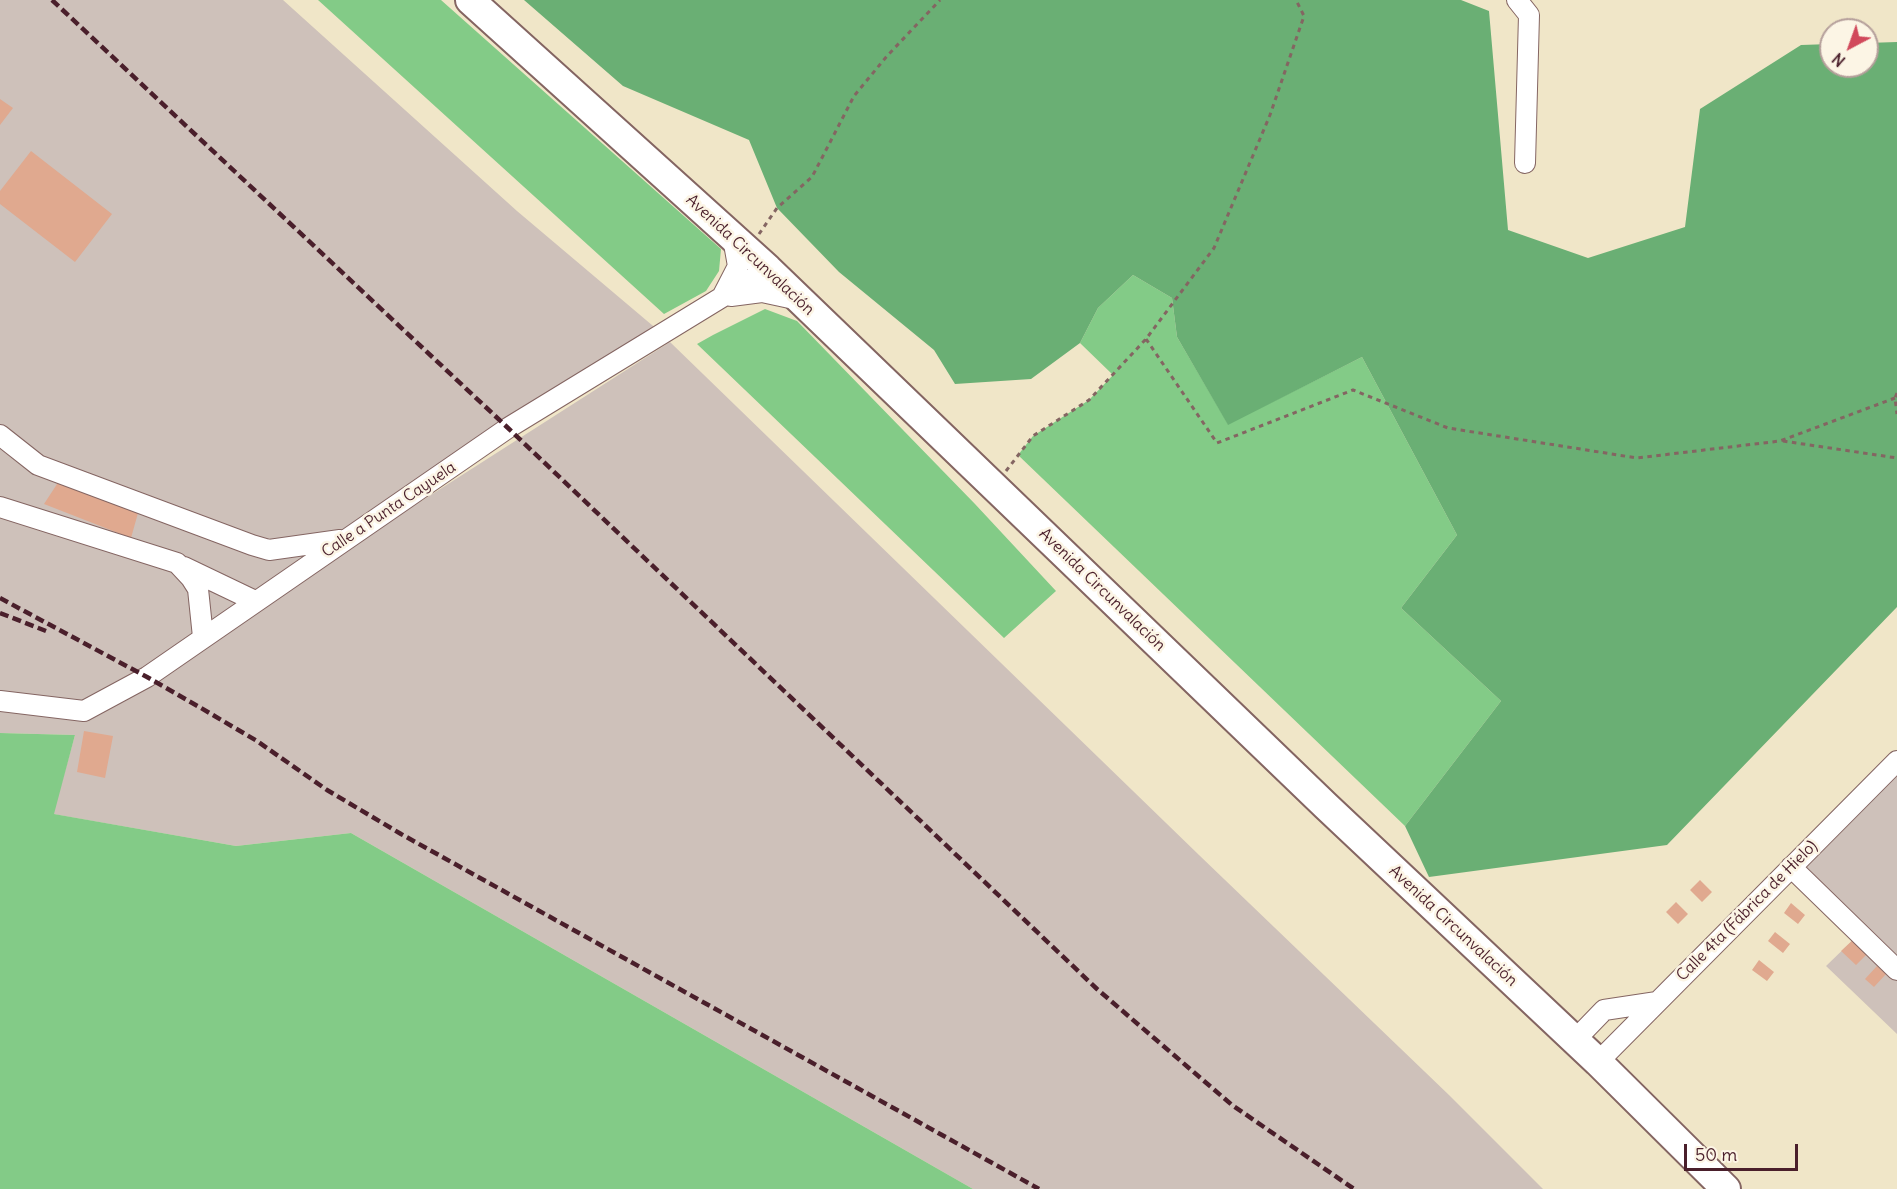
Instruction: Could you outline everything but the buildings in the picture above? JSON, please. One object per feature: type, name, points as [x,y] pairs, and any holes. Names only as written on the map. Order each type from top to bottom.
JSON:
[{"type":"highway","name":"Avenida Circunvalación","points":[[470,0],[801,301],[1317,798],[1598,1062],[1726,1189]]},
{"type":"street","points":[[1517,0],[1528,15],[1525,163]]},
{"type":"street","name":"Calle a Punta Cayuela","points":[[0,701],[84,711],[147,677],[508,428],[722,297],[750,253]]},
{"type":"street","points":[[722,297],[738,266],[750,253]]},
{"type":"street","points":[[722,297],[762,292],[801,301]]},
{"type":"street","points":[[0,435],[39,465],[252,545],[269,550],[346,539]]},
{"type":"street","points":[[0,507],[177,563],[255,601]]},
{"type":"street","points":[[177,563],[198,589],[204,638]]},
{"type":"street","name":"Calle 4ta (Fábrica de Hielo)","points":[[1598,1062],[1897,760]]},
{"type":"street","points":[[1791,867],[1897,970]]},
{"type":"street","points":[[1574,1041],[1604,1010],[1657,1002]]},
{"type":"path","points":[[750,253],[777,208],[812,177],[854,96],[887,56],[940,0]]},
{"type":"path","points":[[993,486],[1033,436],[1089,400],[1146,339],[1214,248],[1270,115],[1304,16],[1296,0]]},
{"type":"path","points":[[1146,339],[1217,442],[1353,390],[1448,428],[1637,458],[1780,441],[1895,398]]},
{"type":"path","points":[[1897,393],[1895,398],[1897,414]]},
{"type":"path","points":[[1780,441],[1897,458]]},
{"type":"shaded area","points":[[0,0],[283,0],[517,211],[659,331],[212,635],[670,342],[1449,1095],[1543,1189],[973,1189],[351,833],[236,846],[53,814],[75,735],[0,733]]},
{"type":"shaded area","points":[[1897,761],[1897,1034],[1826,966],[1855,938],[1786,873]]},
{"type":"green space","points":[[318,0],[441,0],[721,249],[719,271],[706,291],[664,314]]},
{"type":"green space","points":[[524,0],[1461,0],[1489,11],[1508,230],[1588,258],[1685,227],[1700,109],[1801,45],[1819,44],[1819,78],[1879,78],[1879,43],[1897,42],[1897,607],[1667,845],[1429,877],[1405,826],[1501,701],[1401,608],[1457,535],[1362,357],[1228,425],[1177,337],[1172,298],[1133,275],[1098,308],[1080,343],[1031,379],[955,384],[934,350],[839,272],[777,208],[749,140],[623,86]]},
{"type":"green space","points":[[1133,275],[1172,298],[1177,337],[1228,424],[1362,357],[1457,535],[1401,608],[1501,701],[1405,826],[1018,455],[1033,436],[1089,400],[1113,375],[1080,343],[1098,308]]},
{"type":"green space","points":[[765,309],[797,321],[1056,591],[1004,638],[697,344]]},
{"type":"green space","points":[[0,733],[75,735],[54,814],[236,846],[351,833],[973,1189],[0,1189]]},
{"type":"railway","points":[[52,0],[508,428],[1097,989],[1232,1105],[1354,1189]]},
{"type":"railway","points":[[0,598],[201,708],[257,741],[327,790],[401,834],[1039,1189]]},
{"type":"railway","points":[[0,613],[46,631]]}]
